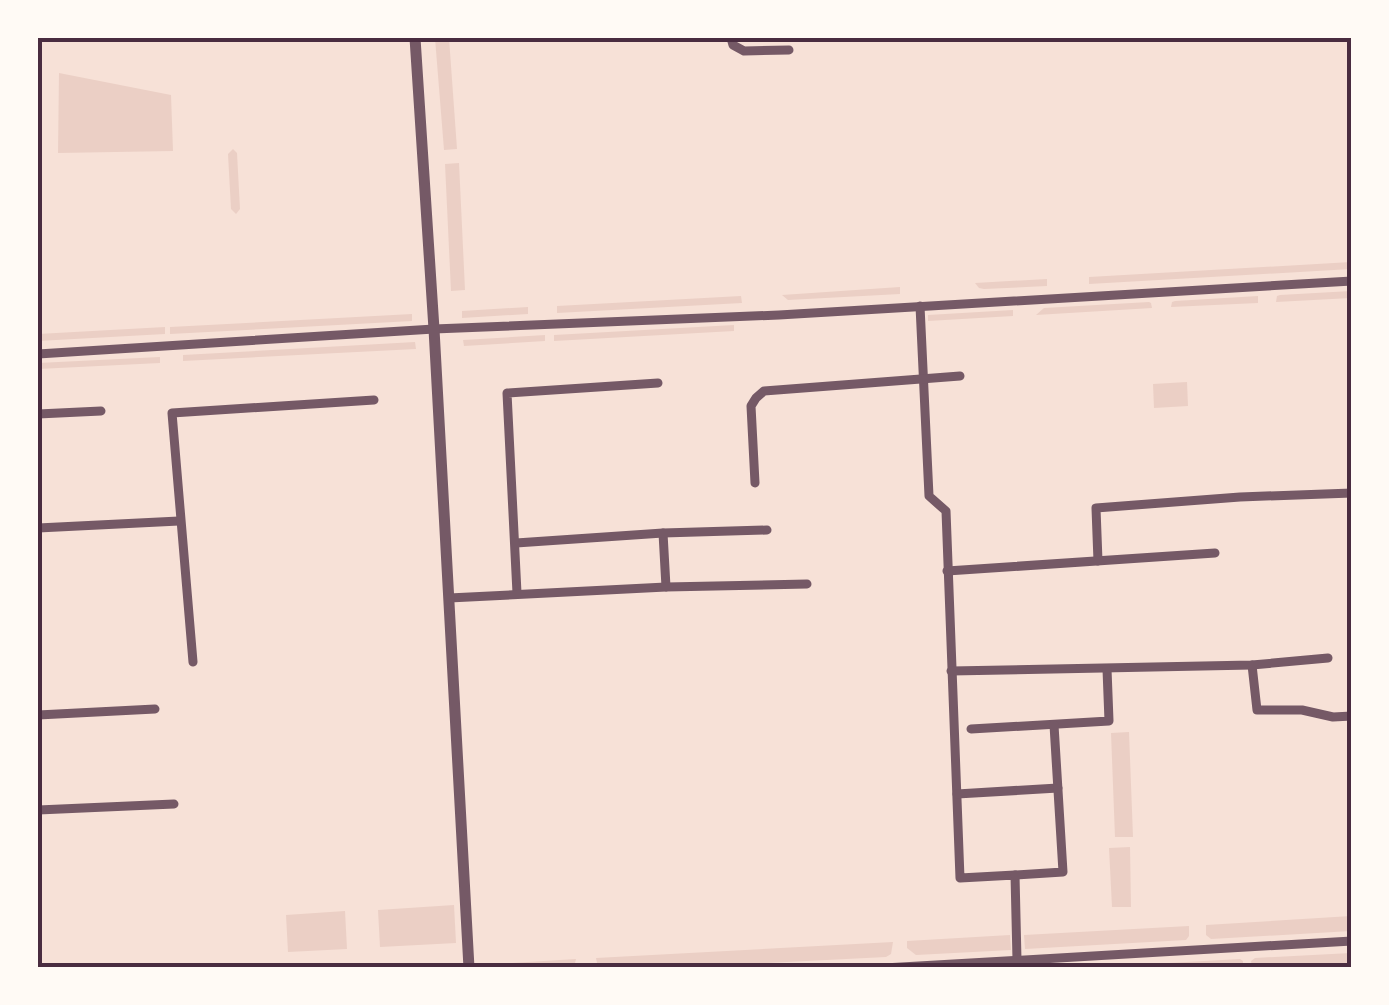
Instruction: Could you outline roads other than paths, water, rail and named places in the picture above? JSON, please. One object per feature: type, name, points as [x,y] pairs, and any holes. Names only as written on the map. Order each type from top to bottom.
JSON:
[{"type":"street","points":[[415,38],[469,968]]},
{"type":"street","points":[[731,38],[733,45],[744,51],[789,50]]},
{"type":"street","points":[[38,354],[1352,281]]},
{"type":"street","points":[[920,306],[929,496],[946,511],[960,878],[1063,872],[1054,725]]},
{"type":"street","points":[[754,483],[751,406],[764,390],[960,376]]},
{"type":"street","points":[[517,593],[507,394],[658,383]]},
{"type":"street","points":[[193,662],[172,413],[374,400]]},
{"type":"street","points":[[38,414],[101,411]]},
{"type":"street","points":[[1098,561],[1096,508],[1352,492]]},
{"type":"street","points":[[38,528],[180,521]]},
{"type":"street","points":[[516,542],[767,530]]},
{"type":"street","points":[[663,533],[666,586]]},
{"type":"street","points":[[947,571],[1216,553]]},
{"type":"street","points":[[449,598],[666,586],[807,584]]},
{"type":"street","points":[[951,671],[1107,669],[1328,658]]},
{"type":"street","points":[[1252,664],[1257,710],[1352,716]]},
{"type":"street","points":[[971,729],[1110,721],[1107,669]]},
{"type":"street","points":[[38,715],[155,709]]},
{"type":"street","points":[[956,794],[1058,788]]},
{"type":"street","points":[[38,810],[174,804]]},
{"type":"street","points":[[1015,875],[1017,960]]},
{"type":"street","points":[[884,968],[1352,941]]}]
